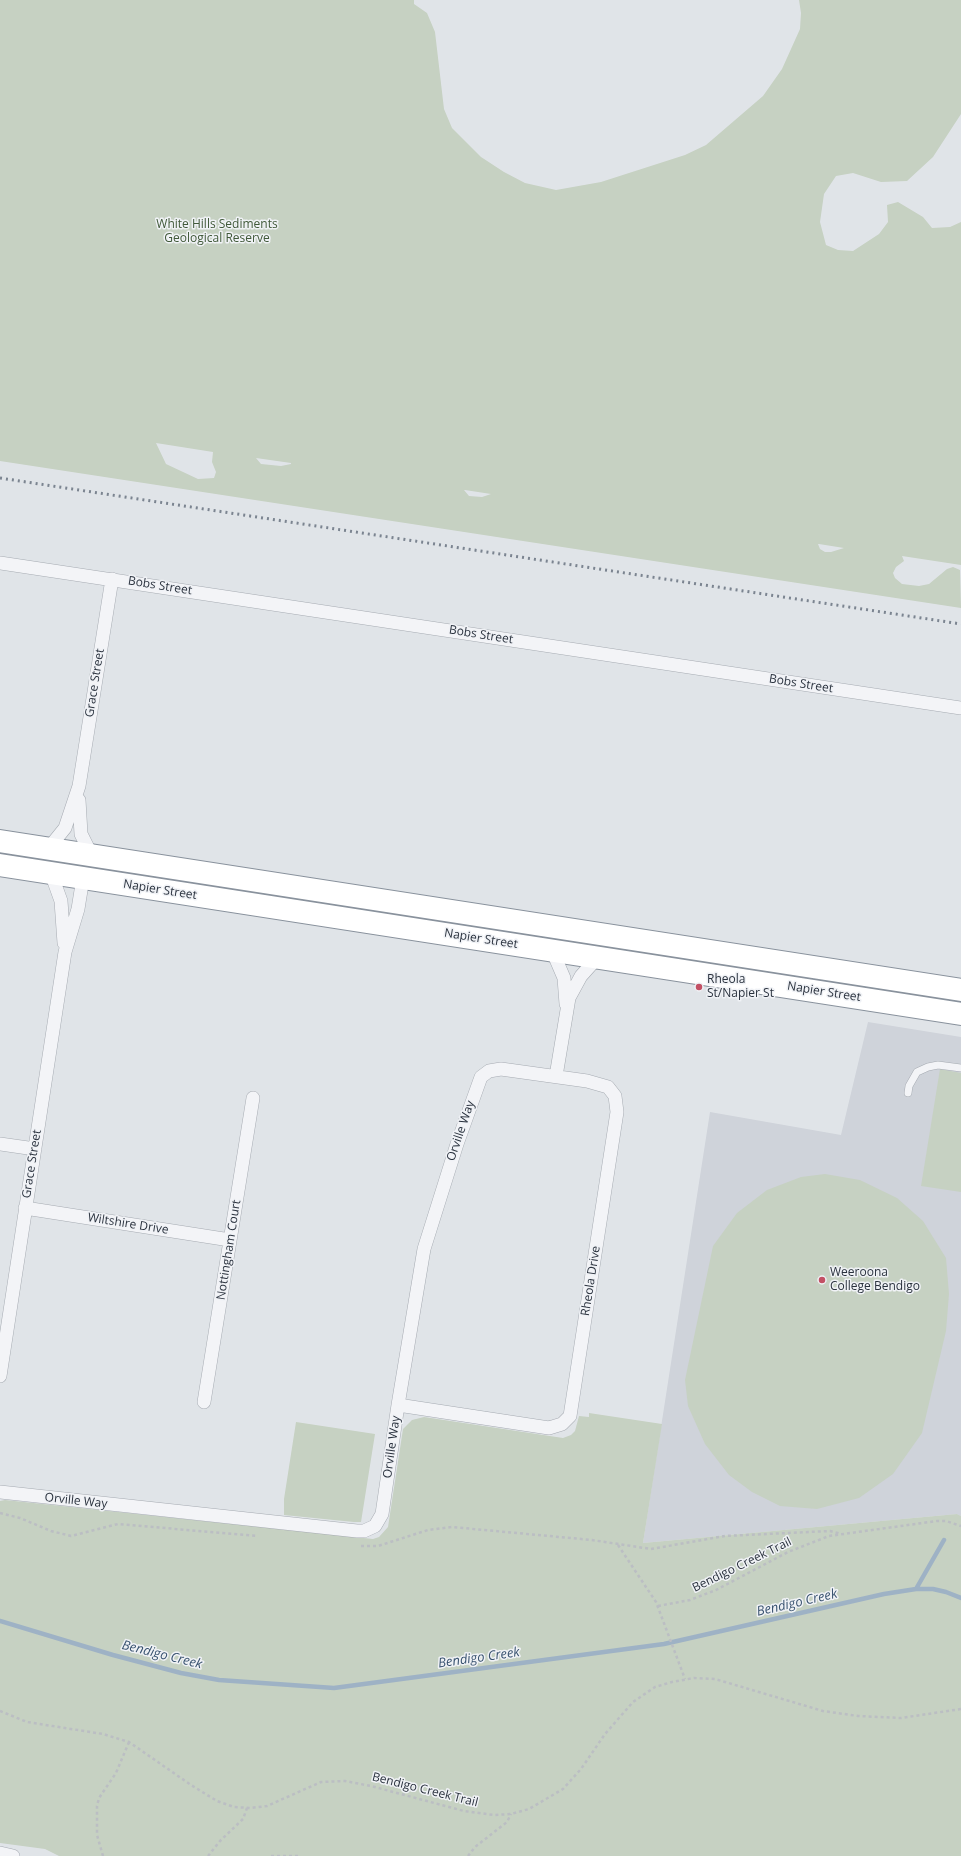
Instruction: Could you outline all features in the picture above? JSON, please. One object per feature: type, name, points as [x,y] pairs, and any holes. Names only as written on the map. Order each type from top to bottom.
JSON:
[{"type":"highway","name":"Napier Street","points":[[0,841],[961,990]]},
{"type":"highway","points":[[0,849],[69,863],[83,878]]},
{"type":"highway","name":"Napier Street","points":[[0,865],[961,1014]]},
{"type":"highway","points":[[584,932],[583,939],[588,945],[631,952],[694,972]]},
{"type":"street","name":"Bobs Street","points":[[0,563],[961,708]]},
{"type":"street","name":"Grace Street","points":[[48,849],[65,828],[79,786],[112,579]]},
{"type":"street","name":"Grace Street","points":[[79,786],[80,829],[92,856]]},
{"type":"street","name":"Grace Street","points":[[50,873],[61,900],[65,952]]},
{"type":"street","name":"Grace Street","points":[[0,1376],[65,952],[78,910],[83,878]]},
{"type":"street","points":[[552,950],[564,978],[566,1014]]},
{"type":"street","points":[[556,1076],[569,998],[581,976],[598,957]]},
{"type":"street","name":"Orville Way","points":[[0,1492],[190,1514],[364,1530],[375,1526],[382,1514],[398,1405],[424,1249],[477,1085],[484,1073],[495,1069],[556,1076]]},
{"type":"street","name":"Rheola Drive","points":[[398,1405],[549,1428],[562,1424],[570,1416],[617,1104],[616,1096],[608,1087],[586,1081],[556,1076]]},
{"type":"street","name":"Nottingham Court","points":[[204,1402],[253,1098]]},
{"type":"street","points":[[0,1144],[34,1149]]},
{"type":"street","name":"Wiltshire Drive","points":[[25,1208],[230,1240]]},
{"type":"street","points":[[0,1853],[13,1856]]},
{"type":"lane","points":[[908,1093],[909,1086],[917,1072],[928,1067],[938,1065],[961,1068]]},
{"type":"path","points":[[0,1513],[20,1518],[51,1531],[71,1536],[118,1524],[265,1536]]},
{"type":"path","name":"Bendigo Creek Trail","points":[[658,1606],[690,1600],[710,1592],[801,1546],[841,1534],[937,1521],[946,1521],[961,1526]]},
{"type":"path","points":[[353,1545],[378,1546],[428,1530],[452,1528],[584,1539],[651,1549],[733,1535],[830,1531],[841,1534]]},
{"type":"path","points":[[618,1544],[652,1595],[660,1610],[685,1680]]},
{"type":"path","name":"Bendigo Creek Trail","points":[[0,1711],[27,1722],[103,1734],[129,1742],[217,1801],[234,1807],[258,1808],[276,1803],[321,1782],[345,1781],[371,1786],[464,1811],[494,1815],[522,1812],[537,1806],[563,1789],[581,1769],[621,1714],[643,1694],[663,1684],[702,1678],[728,1682],[823,1711],[858,1716],[901,1718],[961,1710]]},
{"type":"path","points":[[104,1856],[97,1835],[97,1806],[99,1798],[116,1773],[129,1742]]},
{"type":"path","points":[[208,1856],[220,1841],[243,1819],[247,1808]]},
{"type":"path","points":[[468,1856],[475,1847],[507,1822],[511,1814]]},
{"type":"path","points":[[272,1856],[300,1856]]},
{"type":"shaded area","name":"Weeroona College Bendigo","points":[[868,1022],[961,1037],[961,1516],[957,1514],[643,1543],[710,1112],[841,1135]]},
{"type":"green space","name":"White Hills Sediments Geological Reserve","points":[[0,0],[414,0],[414,4],[427,13],[435,32],[444,109],[452,128],[481,157],[504,172],[525,183],[556,190],[601,182],[685,155],[706,145],[763,96],[782,69],[800,29],[801,13],[799,0],[961,0],[961,114],[933,157],[907,181],[881,182],[853,173],[836,176],[824,194],[820,222],[826,245],[838,250],[853,251],[879,234],[888,222],[887,205],[898,202],[923,217],[932,228],[950,227],[961,222],[961,565],[902,556],[904,561],[896,567],[893,573],[895,578],[902,584],[919,586],[929,584],[947,569],[953,567],[960,570],[961,608],[0,461]],"holes":[[[156,443],[213,452],[212,462],[216,472],[214,478],[198,479],[166,464]],[[256,458],[291,463],[281,466],[261,464]],[[464,490],[491,494],[482,497],[469,496]],[[818,544],[844,548],[831,552],[825,552],[820,549]]]},
{"type":"green space","points":[[940,1069],[961,1073],[961,1192],[921,1186]]},
{"type":"green space","points":[[825,1174],[860,1180],[897,1198],[923,1221],[946,1258],[949,1294],[946,1331],[922,1433],[893,1474],[859,1498],[817,1509],[780,1506],[752,1492],[729,1475],[705,1444],[688,1406],[685,1380],[713,1246],[737,1213],[767,1190],[801,1177]]},
{"type":"green space","points":[[589,1413],[662,1424],[643,1543],[957,1514],[961,1516],[961,1856],[59,1856],[45,1849],[0,1843],[0,1501],[5,1500],[373,1539],[379,1537],[388,1527],[403,1429],[412,1420],[424,1417],[563,1438],[571,1435],[575,1431],[579,1416],[589,1417]]},
{"type":"green space","points":[[296,1422],[375,1434],[361,1522],[284,1515],[284,1499]]},
{"type":"waterway","points":[[916,1589],[944,1540]]},
{"type":"waterway","name":"Bendigo Creek","points":[[0,1621],[113,1655],[181,1673],[219,1680],[334,1688],[664,1644],[884,1594],[916,1589],[933,1589],[961,1598]]},
{"type":"railway","points":[[0,478],[961,624]]},
{"type":"place","name":"Rheola St/Napier St","points":[[699,987]]},
{"type":"place","name":"Weeroona College Bendigo","points":[[822,1280]]}]
